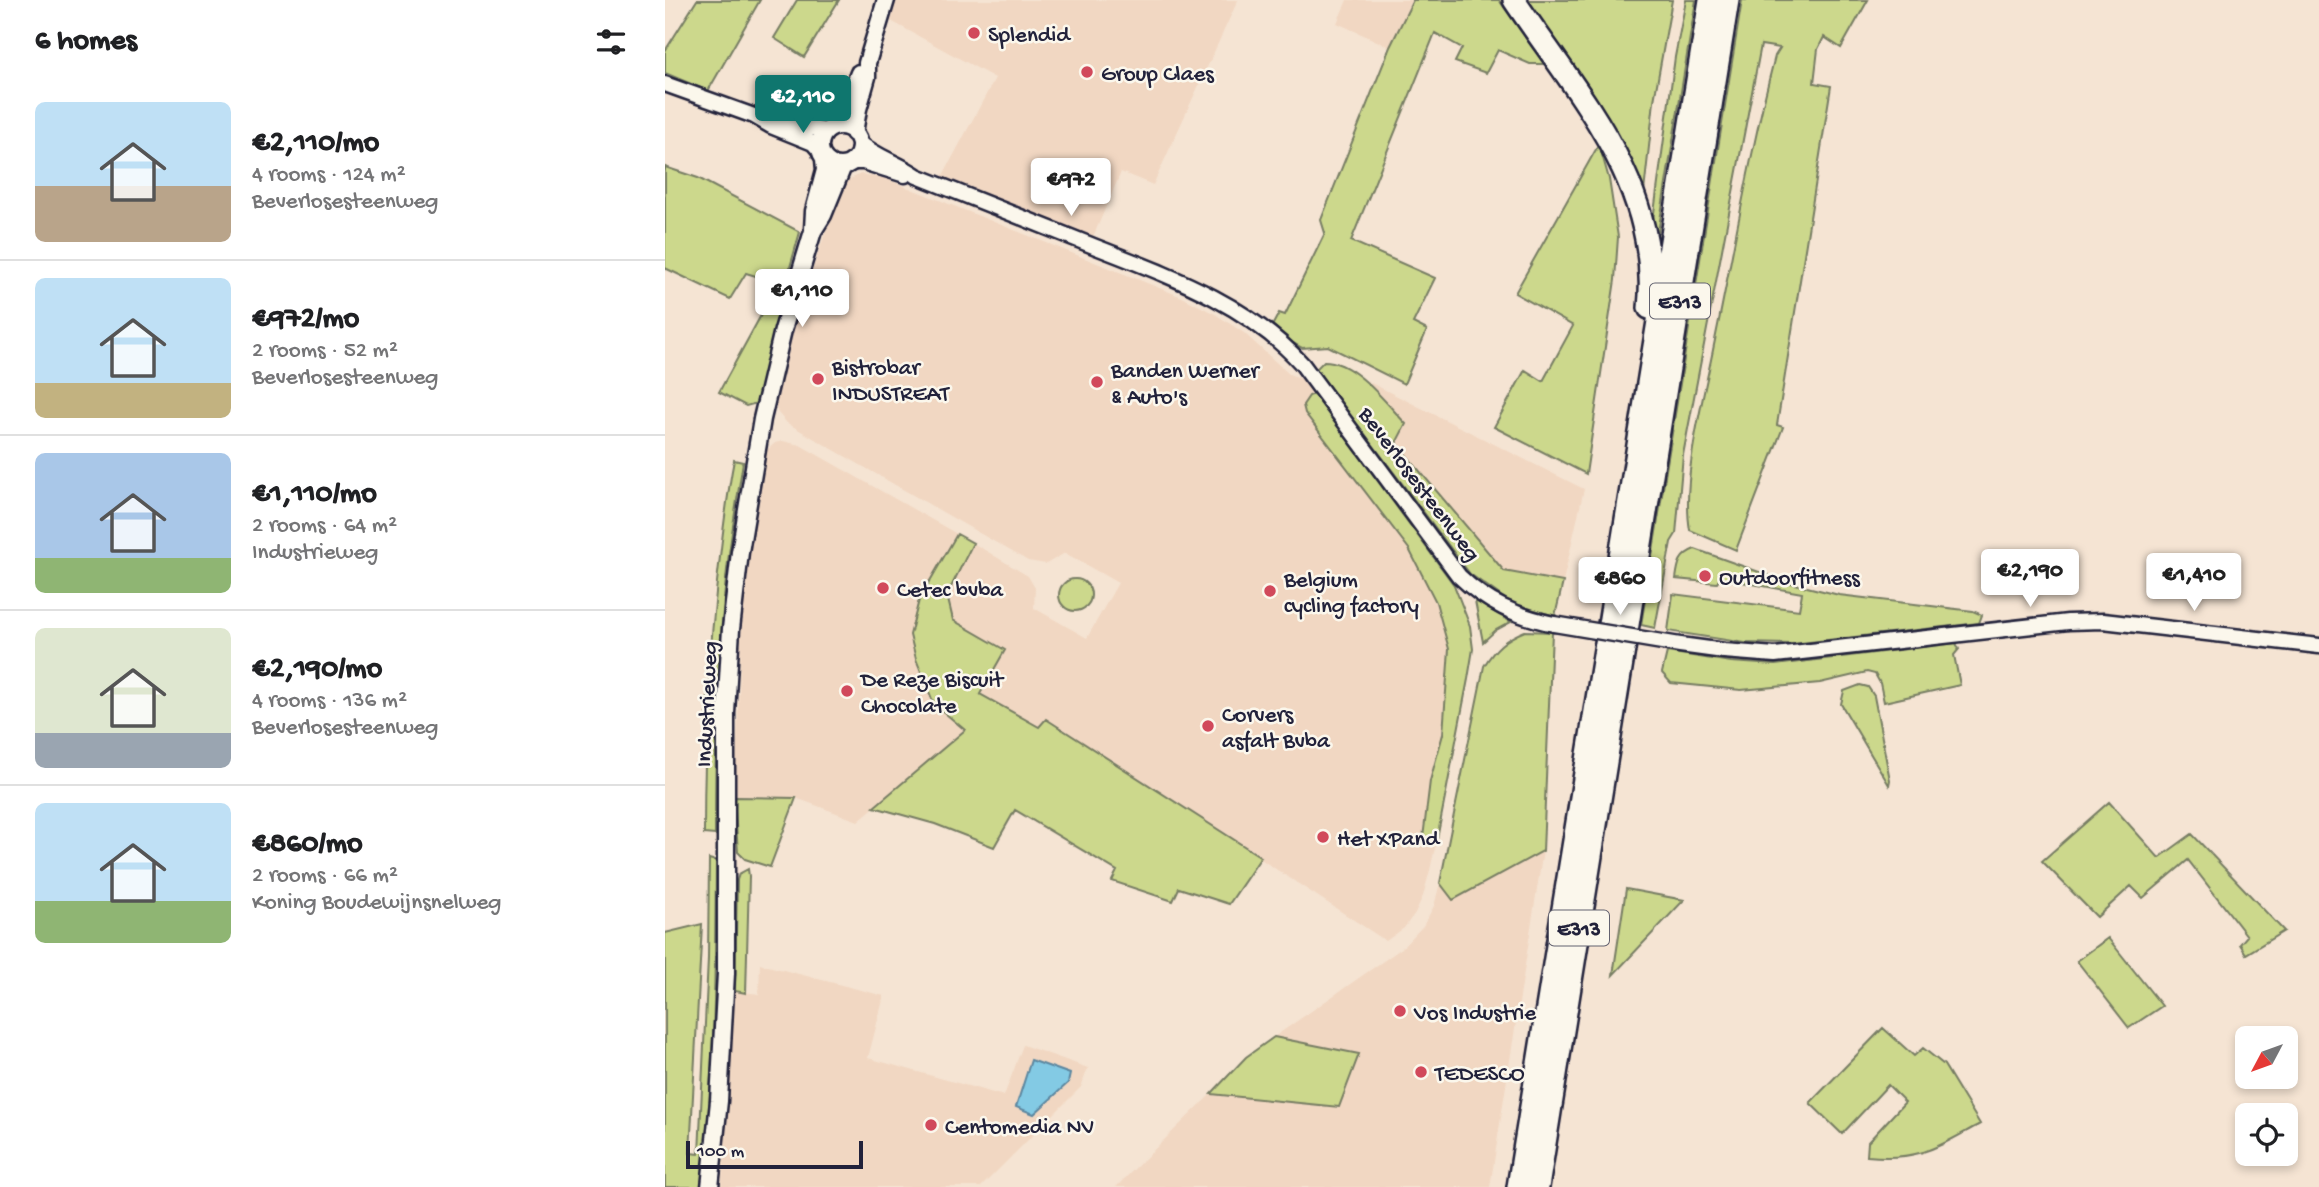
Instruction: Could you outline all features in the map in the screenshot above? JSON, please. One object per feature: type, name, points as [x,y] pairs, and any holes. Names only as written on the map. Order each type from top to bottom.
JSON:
[{"type":"highway","points":[[1514,0],[1607,135],[1626,172],[1646,241],[1650,287],[1647,320],[1654,340]]},
{"type":"highway","name":"E313","points":[[1518,1187],[1710,0]]},
{"type":"highway","name":"E313","points":[[1538,1187],[1728,0]]},
{"type":"main road","name":"Industrieweg","points":[[813,231],[848,164],[859,153],[858,109],[867,77],[867,63],[886,0]]},
{"type":"main road","name":"Industrieweg","points":[[710,1187],[719,1101],[726,973],[725,769],[731,629],[740,552],[762,419],[783,330],[813,231],[814,211],[825,170],[820,140],[831,129],[858,75],[867,63]]},
{"type":"main road","points":[[831,129],[849,129],[857,138]]},
{"type":"main road","points":[[822,155],[832,165],[848,164]]},
{"type":"street","points":[[665,84],[754,116],[831,129]]},
{"type":"street","points":[[754,116],[813,143],[822,155]]},
{"type":"street","name":"Beverlosesteenweg","points":[[857,138],[868,150],[917,176],[1176,279],[1241,313],[1302,364],[1459,576],[1500,607],[1527,618],[1680,645],[1775,655],[2068,622],[2103,621],[2319,646]]},
{"type":"street","name":"Beverlosesteenweg","points":[[848,164],[917,176]]},
{"type":"shaded area","points":[[896,0],[1238,0],[1153,185],[1121,172],[1093,237],[942,177],[995,78],[891,21]]},
{"type":"shaded area","points":[[1347,0],[1413,0],[1390,47],[1337,23]]},
{"type":"shaded area","points":[[861,174],[884,178],[1182,297],[1244,333],[1289,374],[1302,379],[1314,394],[1309,396],[1305,413],[1409,549],[1436,602],[1449,648],[1443,734],[1430,781],[1423,838],[1437,839],[1423,896],[1415,913],[1404,928],[1386,941],[1046,719],[1040,728],[980,694],[1005,650],[953,620],[947,595],[973,543],[1028,576],[1035,588],[1034,608],[1087,638],[1118,583],[1065,553],[1046,564],[1028,561],[787,423],[778,413],[775,405],[797,315],[835,204],[848,180]]},
{"type":"shaded area","points":[[1365,380],[1584,489],[1563,582],[1504,572],[1396,443],[1405,424]]},
{"type":"shaded area","points":[[783,441],[800,445],[957,534],[919,600],[910,635],[916,659],[934,704],[965,730],[858,821],[796,798],[735,797],[741,633],[750,553],[766,451],[775,443]]},
{"type":"shaded area","points":[[1543,851],[1490,1187],[1116,1187],[1211,1094],[1339,1107],[1359,1054],[1274,1037],[1402,948],[1423,926],[1434,906],[1440,883],[1454,899]]},
{"type":"shaded area","points":[[760,964],[884,996],[868,1058],[1004,1096],[1023,1045],[1088,1068],[1081,1087],[981,1187],[721,1187],[735,991],[759,994]]},
{"type":"green space","points":[[697,0],[760,0],[708,91],[665,73],[665,51]]},
{"type":"green space","points":[[797,0],[839,0],[804,57],[774,38]]},
{"type":"green space","points":[[1413,0],[1499,0],[1544,64],[1530,64],[1498,50],[1486,73],[1455,62],[1462,48],[1435,33],[1351,241],[1435,278],[1413,323],[1427,330],[1404,384],[1328,346],[1302,348],[1272,326],[1279,313],[1285,315],[1325,233],[1321,220],[1390,47]]},
{"type":"green space","points":[[1521,0],[1672,0],[1654,101],[1643,201]]},
{"type":"green space","points":[[1686,0],[1696,0],[1655,240],[1651,235],[1675,57]]},
{"type":"green space","points":[[1742,0],[1868,0],[1841,48],[1824,37],[1818,49],[1814,83],[1831,86],[1777,425],[1783,427],[1736,550],[1690,530],[1689,487],[1695,438],[1750,164],[1775,56],[1780,48],[1761,45],[1683,455],[1676,534],[1671,542],[1655,628],[1641,625]]},
{"type":"green space","points":[[1599,144],[1609,179],[1618,237],[1615,280],[1586,474],[1494,427],[1525,370],[1543,381],[1573,326],[1515,293]]},
{"type":"green space","points":[[665,167],[698,178],[800,232],[785,285],[746,273],[730,299],[665,268]]},
{"type":"green space","points":[[768,292],[783,296],[757,403],[746,406],[719,392],[760,317]]},
{"type":"green space","points":[[1324,361],[1336,363],[1358,375],[1406,424],[1396,443],[1504,571],[1563,582],[1555,616],[1511,603],[1470,574],[1316,369]]},
{"type":"green space","points":[[1314,394],[1454,585],[1470,626],[1473,649],[1437,839],[1423,838],[1430,781],[1443,734],[1449,649],[1436,602],[1409,549],[1305,413],[1303,405],[1309,396]]},
{"type":"green space","points":[[734,460],[743,462],[720,643],[715,835],[704,834],[707,708],[717,582]]},
{"type":"green space","points":[[957,534],[973,543],[947,595],[953,620],[1005,650],[980,694],[1039,727],[1046,719],[1261,857],[1229,904],[1179,888],[1173,901],[1112,881],[1117,871],[1015,810],[994,847],[935,824],[874,807],[965,730],[934,704],[916,659],[910,635],[919,600]]},
{"type":"green space","points":[[1695,549],[1787,582],[1839,595],[1973,611],[1982,615],[1979,623],[1792,644],[1745,643],[1668,631],[1673,594],[1799,610],[1802,593],[1720,578],[1717,583],[1676,579],[1680,561]]},
{"type":"green space","points":[[1075,579],[1086,584],[1091,595],[1086,606],[1075,611],[1064,606],[1059,595],[1064,584]]},
{"type":"green space","points":[[1475,601],[1511,622],[1496,630],[1483,642]]},
{"type":"green space","points":[[1525,631],[1552,632],[1543,851],[1453,900],[1440,883],[1484,666],[1501,645]]},
{"type":"green space","points":[[1956,643],[1959,649],[1954,655],[1960,685],[1884,702],[1875,674],[1867,672],[1820,683],[1741,690],[1671,683],[1662,673],[1667,652],[1731,662],[1775,665]]},
{"type":"green space","points":[[1860,685],[1868,687],[1874,696],[1889,785],[1841,704],[1844,691]]},
{"type":"green space","points":[[734,797],[796,798],[770,867],[745,859],[738,852]]},
{"type":"green space","points":[[2109,802],[2159,858],[2192,834],[2284,931],[2246,954],[2240,944],[2247,936],[2188,860],[2143,898],[2131,886],[2097,917],[2042,861]]},
{"type":"green space","points":[[709,859],[716,861],[715,984],[712,1065],[701,1187],[665,1187],[665,933],[702,924],[690,1153],[699,1154],[708,958]]},
{"type":"green space","points":[[748,869],[746,993],[735,991],[737,880],[739,874]]},
{"type":"green space","points":[[1626,889],[1684,900],[1613,975]]},
{"type":"green space","points":[[2108,938],[2162,1006],[2129,1028],[2077,961]]},
{"type":"green space","points":[[1883,1028],[1914,1056],[1923,1048],[1944,1065],[1980,1124],[1927,1151],[1901,1156],[1867,1156],[1868,1142],[1905,1102],[1888,1085],[1842,1134],[1810,1103]]},
{"type":"green space","points":[[1274,1037],[1359,1054],[1339,1107],[1211,1094],[1246,1057]]},
{"type":"water","points":[[1031,1060],[1070,1074],[1068,1083],[1034,1114],[1016,1107]]},
{"type":"place","name":"Splendid","points":[[974,33]]},
{"type":"place","name":"Group Claes","points":[[1087,72]]},
{"type":"place","name":"Bistrobar INDUSTREAT","points":[[818,379]]},
{"type":"place","name":"Banden Werner & Auto's","points":[[1097,382]]},
{"type":"place","name":"Outdoorfitness","points":[[1705,576]]},
{"type":"place","name":"Cetec bvba","points":[[883,588]]},
{"type":"place","name":"Belgium cycling factory","points":[[1270,591]]},
{"type":"place","name":"De Reze Biscuit Chocolate","points":[[847,691]]},
{"type":"place","name":"Corvers asfalt Bvba","points":[[1208,726]]},
{"type":"place","name":"Het XPand","points":[[1323,837]]},
{"type":"place","name":"Vos Industrie","points":[[1400,1011]]},
{"type":"place","name":"TEDESCO","points":[[1421,1072]]},
{"type":"place","name":"Centomedia NV","points":[[931,1125]]}]
